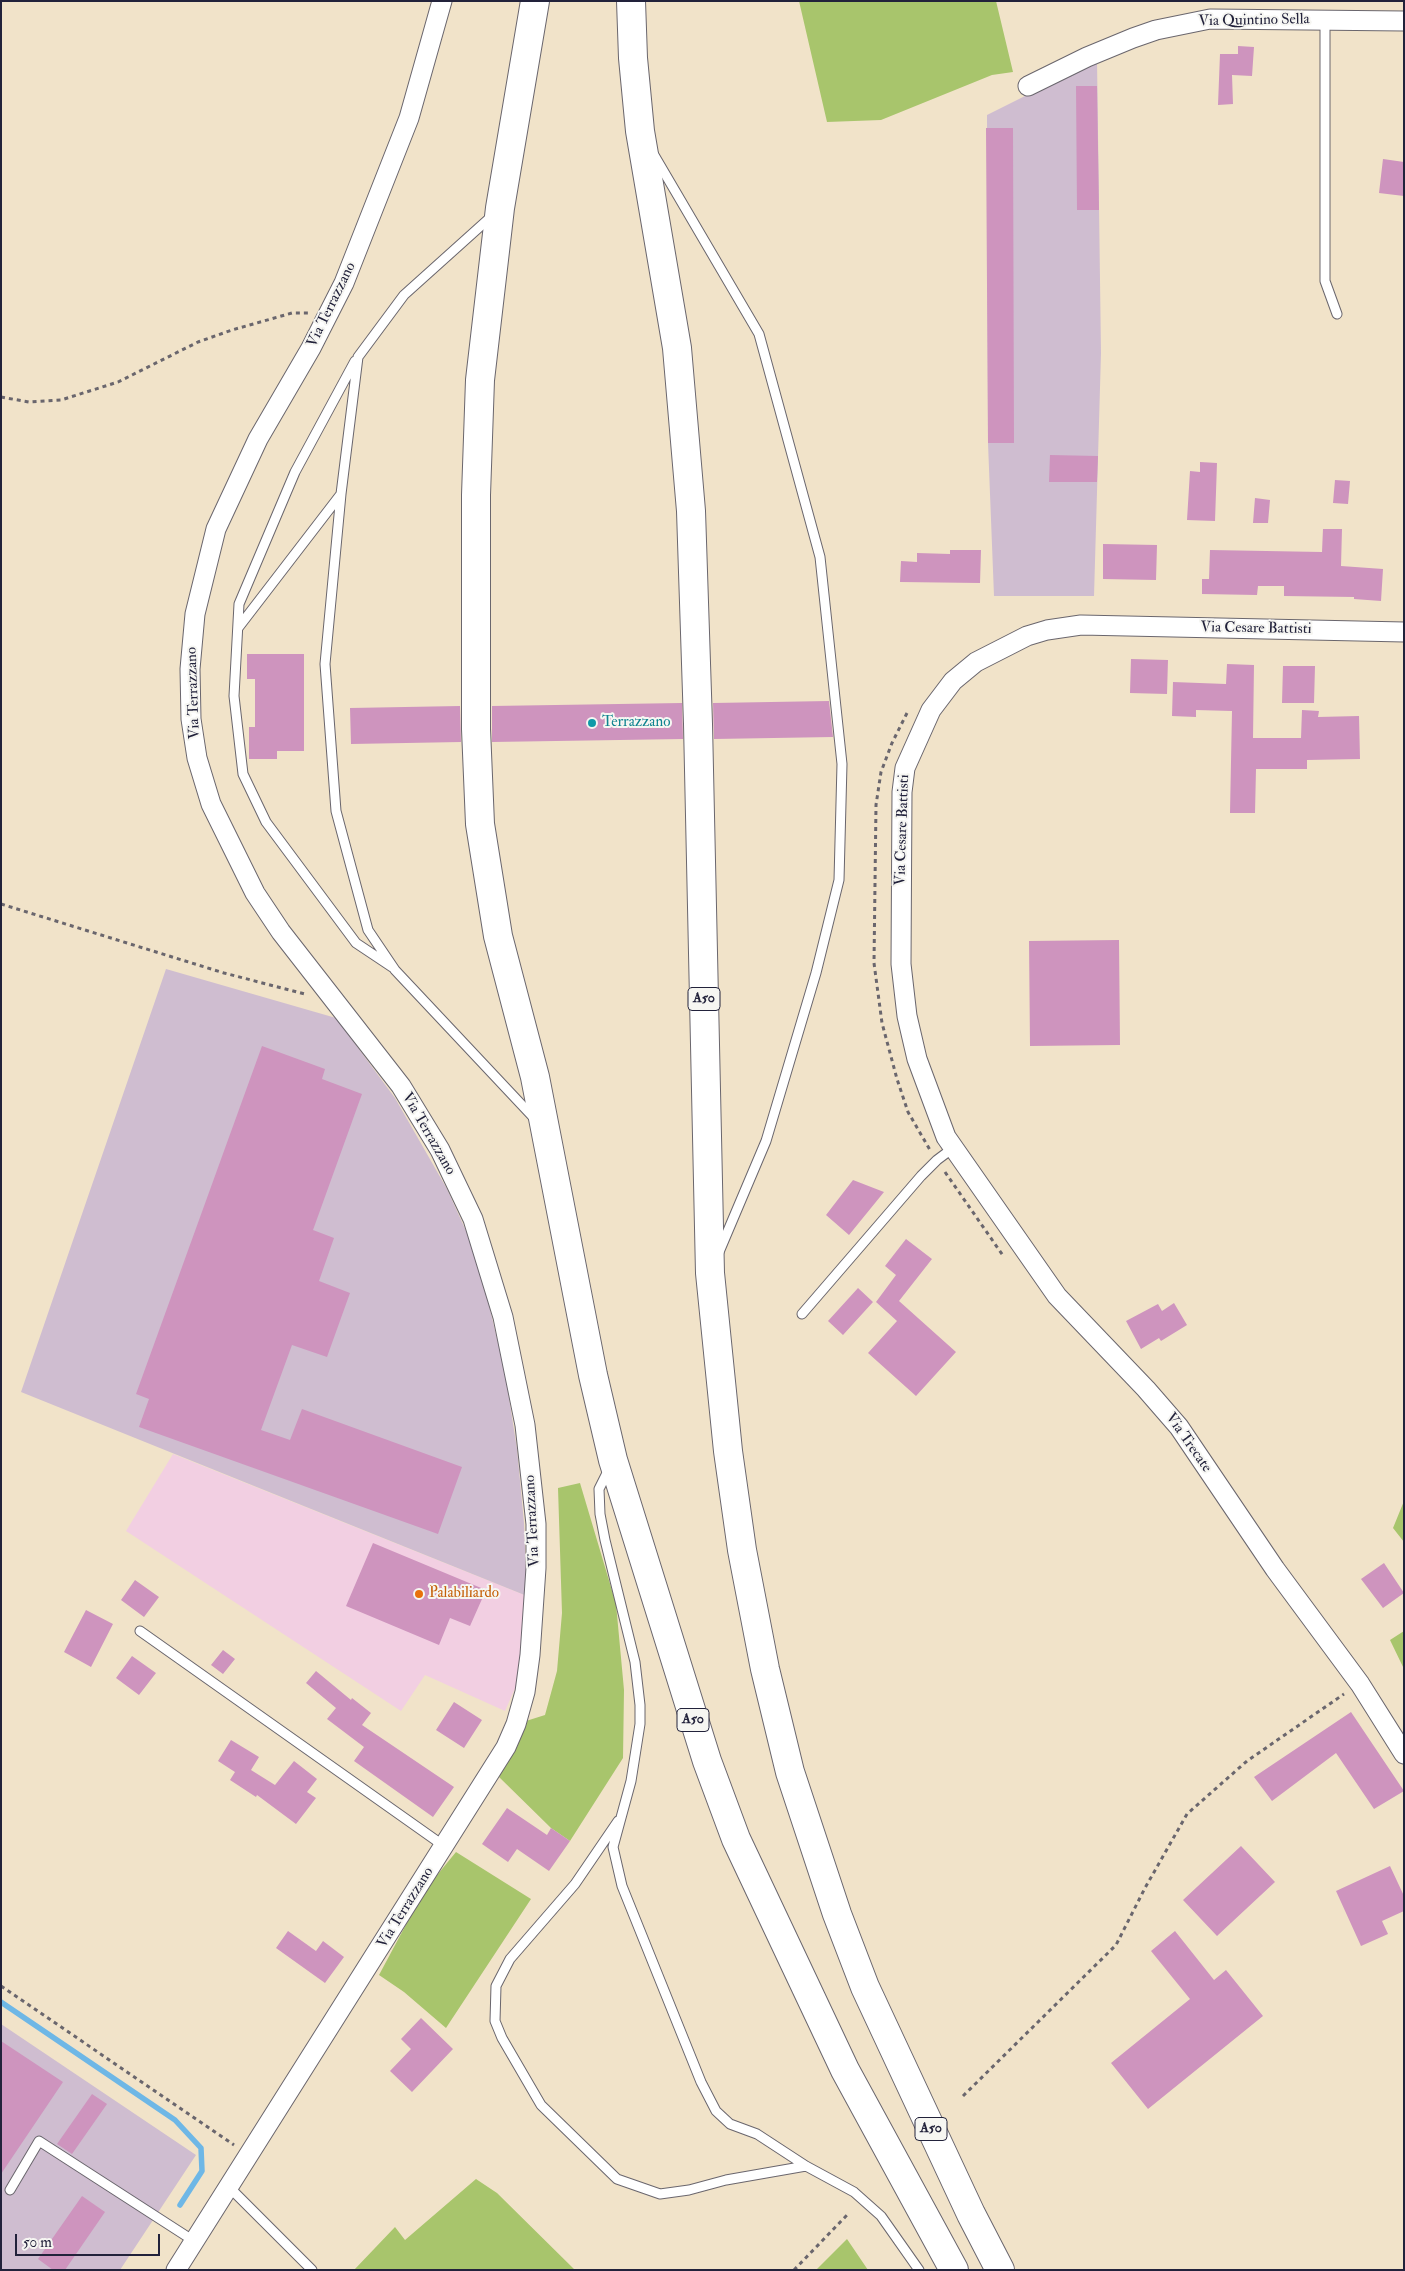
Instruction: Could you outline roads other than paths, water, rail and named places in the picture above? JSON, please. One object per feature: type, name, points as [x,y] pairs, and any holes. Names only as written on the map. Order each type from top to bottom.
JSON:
[{"type":"highway","points":[[500,208],[535,1]]},
{"type":"highway","points":[[631,1],[633,58],[640,131]]},
{"type":"highway","name":"A50","points":[[640,131],[677,348],[691,511],[698,724],[710,1273],[728,1451],[742,1550],[766,1669],[790,1772],[837,1914],[865,1987],[971,2214],[1000,2270]]},
{"type":"highway","name":"A50","points":[[500,208],[480,380],[476,495],[476,729],[480,824],[486,873],[498,936],[535,1077],[593,1375],[613,1460],[700,1742],[736,1839],[845,2070],[954,2270]]},
{"type":"street","name":"Via Terrazzano","points":[[176,2270],[247,2154],[445,1846],[506,1747],[516,1724],[525,1692],[531,1647],[536,1568],[536,1524],[525,1425],[503,1317],[473,1219],[440,1150],[423,1119],[401,1086],[282,932],[255,893],[211,804],[197,758],[192,719],[190,669],[195,614],[216,529],[236,482],[258,439],[311,348],[348,275],[409,118],[442,1]]},
{"type":"street","name":"Via Quintino Sella","points":[[1028,86],[1093,54],[1156,30],[1210,19],[1404,21]]},
{"type":"street","name":"Via Cesare Battisti","points":[[953,1148],[940,1125],[917,1059],[907,1016],[901,964],[903,780],[917,738],[931,710],[945,691],[963,672],[1008,644],[1034,634],[1062,627],[1080,625],[1404,632]]},
{"type":"street","name":"Via Trecate","points":[[953,1148],[1057,1296],[1146,1389],[1179,1427],[1275,1569],[1360,1684],[1404,1754]]},
{"type":"lane","points":[[1325,19],[1325,281],[1336,314]]},
{"type":"lane","points":[[640,131],[759,334],[820,557],[842,764],[839,880],[816,973],[766,1141],[710,1273]]},
{"type":"lane","points":[[395,970],[356,943],[266,822],[243,774],[234,696],[239,604],[295,472],[358,357],[404,295],[500,208]]},
{"type":"lane","points":[[358,357],[341,494],[325,664],[336,811],[368,930],[395,970],[546,1130]]},
{"type":"lane","points":[[238,628],[341,494]]},
{"type":"lane","points":[[802,1314],[937,1160],[953,1148]]},
{"type":"lane","points":[[613,1460],[599,1489],[600,1514],[609,1560],[636,1662],[640,1705],[640,1724],[631,1781],[620,1817],[614,1847],[622,1886],[709,2100],[716,2111],[730,2124],[757,2134],[806,2166],[854,2192],[880,2216],[919,2270]]},
{"type":"lane","points":[[140,1631],[445,1846]]},
{"type":"lane","points":[[620,1817],[575,1884],[510,1959],[496,1986],[495,2021],[502,2038],[541,2106],[617,2179],[660,2194],[689,2190],[726,2180],[806,2166]]},
{"type":"lane","points":[[10,2190],[39,2141],[194,2241]]},
{"type":"lane","points":[[228,2186],[312,2270]]},
{"type":"waterway","points":[[1,2002],[175,2120],[201,2148],[202,2171],[180,2205]]},
{"type":"place","name":"Terrazzano","points":[[592,723]]},
{"type":"place","name":"Palabiliardo","points":[[419,1594]]}]
